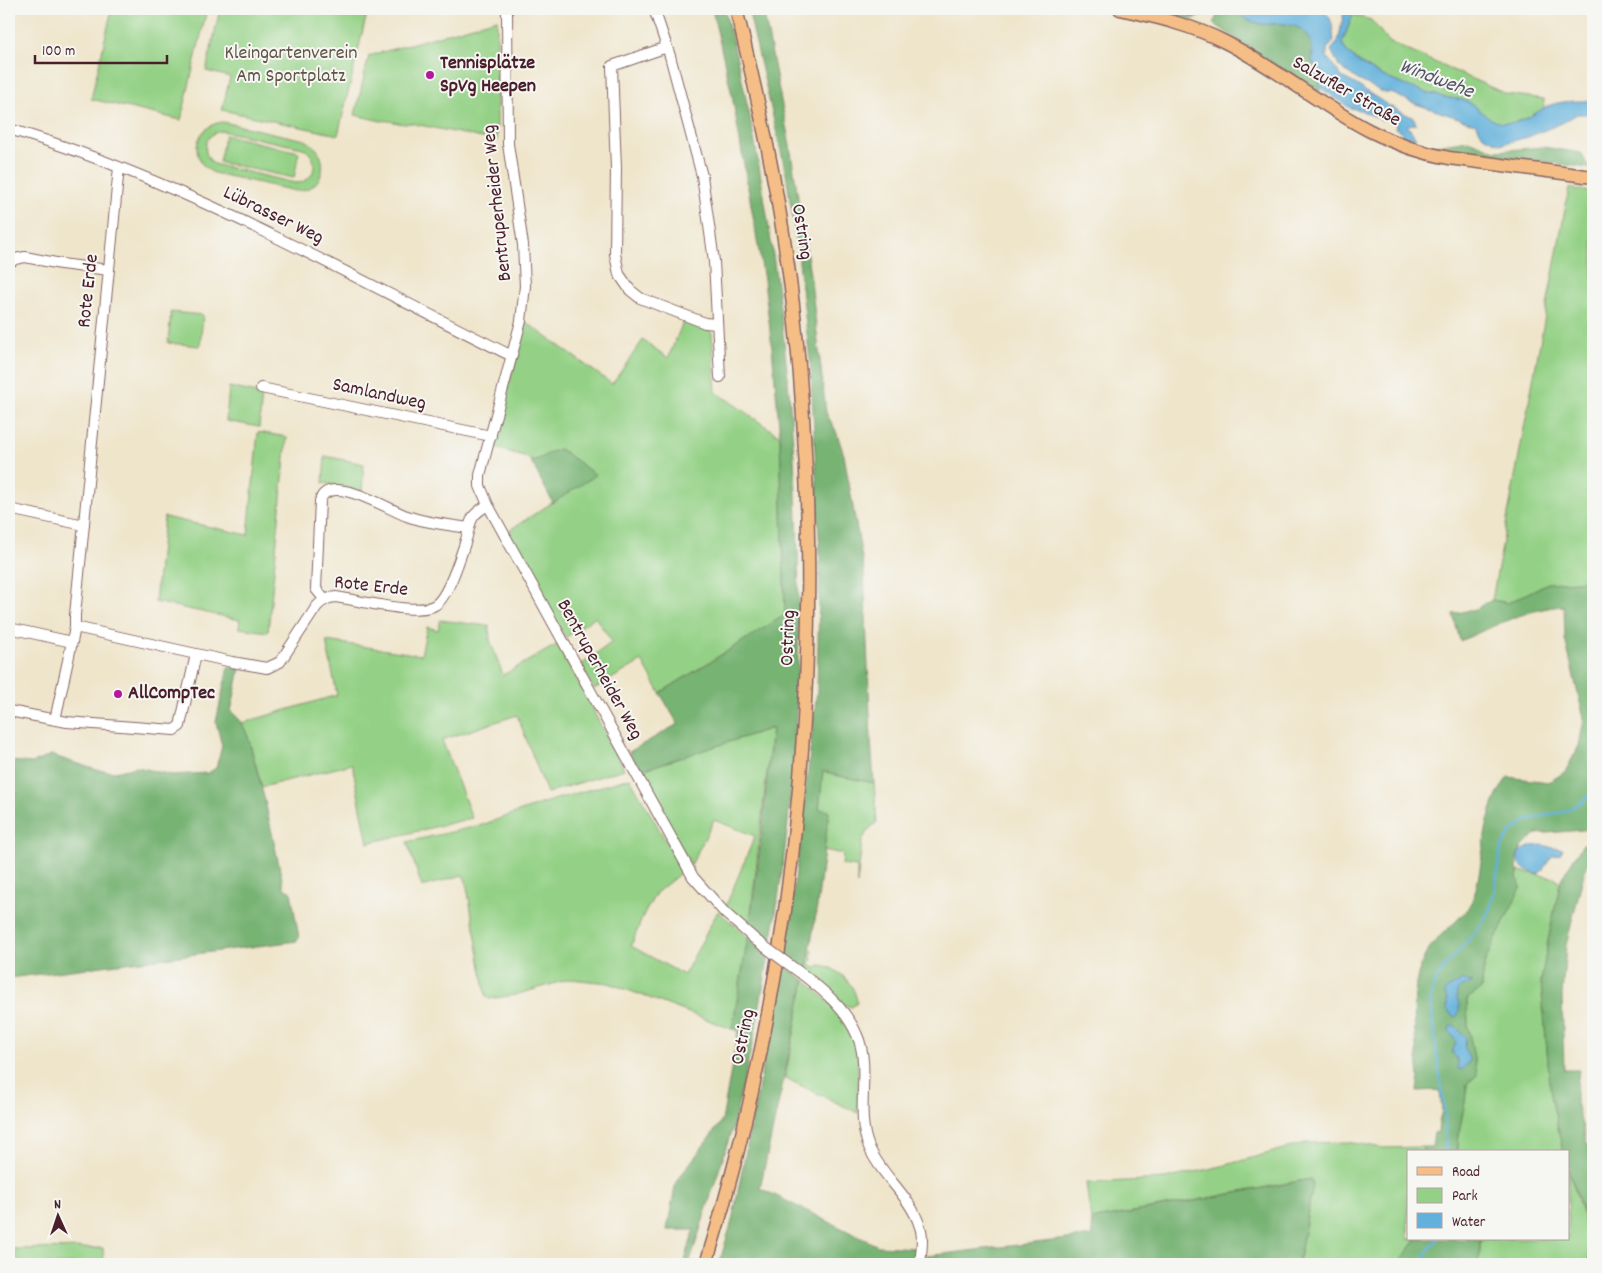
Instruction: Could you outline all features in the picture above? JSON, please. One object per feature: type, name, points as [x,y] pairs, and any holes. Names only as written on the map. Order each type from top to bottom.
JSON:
[{"type":"main road","name":"Ostring","points":[[706,1264],[756,1072],[784,918],[800,776],[809,600],[807,474],[794,319],[766,141],[755,84],[736,9]]},
{"type":"main road","name":"Salzufler Straße","points":[[1120,9],[1177,22],[1203,31],[1257,61],[1343,117],[1397,144],[1439,156],[1593,177]]},
{"type":"street","name":"Bentruperheider Weg","points":[[507,9],[508,144],[520,224],[525,279],[521,322],[490,436],[479,481],[480,486],[488,505],[693,877],[725,913],[758,941],[826,992],[848,1018],[858,1037],[862,1054],[863,1121],[866,1138],[875,1158],[913,1211],[921,1228],[920,1264]]},
{"type":"street","points":[[654,9],[667,47],[702,176],[714,261],[720,377]]},
{"type":"street","points":[[667,47],[612,66],[616,168],[616,266],[622,280],[640,298],[705,323],[717,324]]},
{"type":"street","name":"Lübrasser Weg","points":[[9,129],[119,167],[217,208],[512,356]]},
{"type":"street","name":"Rote Erde","points":[[55,720],[75,627],[119,167]]},
{"type":"street","points":[[9,263],[15,258],[25,257],[109,270]]},
{"type":"street","name":"Samlandweg","points":[[261,388],[490,436]]},
{"type":"street","points":[[324,600],[316,589],[320,501],[325,492],[337,490],[368,497],[409,517],[469,528]]},
{"type":"street","name":"Rote Erde","points":[[75,627],[260,668],[275,666],[280,662],[317,606],[324,600],[336,597],[411,609],[426,609],[434,606],[444,594],[475,513],[488,505]]},
{"type":"street","points":[[9,509],[84,525]]},
{"type":"street","points":[[9,628],[72,642]]},
{"type":"street","points":[[9,712],[55,720],[170,731],[178,729],[181,724],[196,654]]},
{"type":"green space","points":[[112,9],[207,9],[181,120],[91,99]]},
{"type":"green space","name":"Kleingartenverein Am Sportplatz","points":[[220,9],[368,9],[338,135],[222,110],[230,77],[206,71]]},
{"type":"green space","points":[[712,9],[724,9],[738,62],[755,141],[779,296],[793,446],[799,597],[798,672],[788,822],[771,945],[749,930],[761,839],[772,728],[639,771],[629,752],[678,724],[660,693],[785,615],[780,436],[764,280],[732,95]]},
{"type":"green space","points":[[748,9],[763,9],[790,146],[811,281],[826,413],[836,431],[844,455],[864,570],[874,783],[823,771],[819,809],[829,811],[816,914],[806,972],[785,954],[817,691],[820,554],[811,370],[798,252],[786,173]]},
{"type":"green space","points":[[1151,9],[1210,9],[1203,15],[1189,19],[1174,17]]},
{"type":"green space","points":[[1221,9],[1231,11],[1261,24],[1284,24],[1299,28],[1304,32],[1308,36],[1312,48],[1312,63],[1315,64],[1321,88],[1318,94],[1213,23]]},
{"type":"green space","points":[[1353,15],[1371,20],[1389,42],[1506,94],[1544,99],[1544,108],[1523,120],[1504,124],[1498,123],[1467,101],[1429,93],[1385,77],[1358,61],[1342,43]]},
{"type":"green space","name":"Tennisplätze SpVg Heepen","points":[[497,19],[497,141],[410,123],[381,121],[355,115],[369,56]]},
{"type":"green space","points":[[223,122],[305,140],[314,146],[319,153],[322,162],[320,178],[306,189],[296,191],[214,173],[205,167],[197,152],[200,136],[213,125]],"holes":[[[222,131],[303,148],[309,152],[314,163],[314,169],[308,179],[295,183],[214,164],[207,154],[206,144],[211,135]]]},
{"type":"green space","points":[[225,135],[299,152],[294,178],[219,162]]},
{"type":"green space","points":[[1468,140],[1496,151],[1543,147],[1581,153],[1589,168],[1430,146]]},
{"type":"green space","points":[[1569,188],[1593,192],[1593,580],[1548,583],[1508,603],[1492,600]]},
{"type":"green space","points":[[171,312],[203,315],[200,346],[168,343]]},
{"type":"green space","points":[[684,320],[712,333],[716,392],[780,436],[785,615],[660,693],[642,661],[594,689],[581,665],[612,642],[595,617],[565,638],[508,531],[595,475],[554,450],[543,458],[531,461],[524,456],[492,447],[526,322],[612,384],[643,340],[668,358]]},
{"type":"green space","points":[[229,387],[262,394],[259,427],[226,421]]},
{"type":"green space","points":[[258,432],[287,437],[268,632],[239,628],[240,620],[155,602],[164,517],[248,535]]},
{"type":"green space","points":[[560,449],[596,475],[553,503],[531,461]]},
{"type":"green space","points":[[325,456],[364,464],[362,491],[323,483]]},
{"type":"green space","points":[[1593,580],[1593,829],[1536,834],[1518,854],[1517,878],[1521,887],[1485,961],[1481,989],[1467,999],[1468,1026],[1477,1075],[1467,1084],[1458,1150],[1423,1150],[1423,1147],[1432,1147],[1434,1133],[1438,1132],[1442,1111],[1440,1090],[1417,1091],[1419,1078],[1414,1009],[1418,974],[1432,945],[1462,915],[1472,901],[1478,878],[1485,834],[1493,805],[1508,777],[1549,782],[1565,772],[1579,746],[1584,719],[1565,639],[1564,606],[1524,614],[1460,641],[1453,614],[1476,609],[1492,600],[1508,603],[1548,583]]},
{"type":"green space","points":[[440,620],[489,626],[490,640],[503,675],[558,644],[624,769],[547,793],[517,715],[442,740],[472,818],[368,843],[352,764],[262,787],[248,737],[242,723],[337,695],[326,641],[421,655],[427,627],[438,630]]},
{"type":"green space","points":[[228,667],[240,669],[231,711],[241,721],[248,737],[265,801],[284,888],[291,892],[299,938],[297,941],[9,978],[9,761],[33,763],[51,755],[97,770],[115,772],[137,767],[172,775],[208,773],[216,768],[222,746],[216,722]]},
{"type":"green space","points":[[772,728],[749,930],[725,908],[755,836],[714,820],[691,865],[639,771]]},
{"type":"green space","points":[[823,771],[874,783],[877,822],[867,831],[862,841],[857,884],[857,867],[842,865],[843,854],[824,850],[829,811],[819,809]]},
{"type":"green space","points":[[630,778],[683,871],[656,893],[643,916],[631,946],[684,975],[718,911],[748,937],[732,1029],[609,983],[570,979],[515,995],[489,999],[486,996],[466,881],[463,875],[422,887],[407,842],[482,825],[549,801]]},
{"type":"green space","points":[[1583,844],[1591,845],[1591,858],[1584,873],[1566,945],[1562,995],[1564,1070],[1579,1070],[1576,1103],[1593,1165],[1593,1264],[1589,1264],[1589,1245],[1585,1219],[1571,1176],[1570,1150],[1563,1150],[1551,1095],[1541,982],[1561,879]]},
{"type":"green space","points":[[1519,871],[1556,878],[1560,883],[1541,982],[1551,1095],[1563,1150],[1458,1150],[1467,1084],[1477,1075],[1468,1026],[1467,999],[1481,989],[1485,961],[1498,933]]},
{"type":"green space","points":[[748,937],[769,955],[755,1032],[734,1123],[689,1264],[684,1264],[694,1230],[667,1230],[676,1182],[722,1121],[738,1031],[732,1029]]},
{"type":"green space","points":[[809,948],[813,951],[810,957],[812,958],[810,964],[816,968],[820,965],[833,969],[850,984],[857,1003],[852,1007],[844,1005],[806,972]]},
{"type":"green space","points":[[783,965],[805,980],[760,1188],[878,1246],[916,1248],[915,1264],[719,1264],[732,1221]]},
{"type":"green space","points":[[805,980],[842,1015],[856,1044],[858,1057],[858,1113],[785,1078]]},
{"type":"green space","points":[[1348,1142],[1384,1148],[1423,1147],[1423,1150],[1407,1150],[1407,1240],[1416,1240],[1398,1264],[1298,1264],[1313,1185],[1310,1179],[1091,1220],[1086,1183],[1165,1179],[1222,1166],[1306,1143]]},
{"type":"green space","points":[[1570,1175],[1588,1238],[1589,1264],[1477,1264],[1480,1255],[1480,1240],[1570,1240]]},
{"type":"green space","points":[[1311,1179],[1313,1185],[1298,1264],[925,1264],[926,1256],[1093,1236],[1091,1220]]},
{"type":"green space","points":[[1416,1240],[1480,1240],[1480,1255],[1477,1264],[1467,1264],[1466,1259],[1460,1259],[1454,1264],[1398,1264]]},
{"type":"green space","points":[[103,1248],[104,1264],[9,1264],[9,1249]]},
{"type":"water","points":[[1230,9],[1320,9],[1325,12],[1332,22],[1334,41],[1327,49],[1327,57],[1342,77],[1389,106],[1414,118],[1416,124],[1407,125],[1416,138],[1401,135],[1402,132],[1395,128],[1396,124],[1386,118],[1382,120],[1360,110],[1350,108],[1321,88],[1315,64],[1312,63],[1312,48],[1305,32],[1285,24],[1258,23]]},
{"type":"water","points":[[1344,12],[1353,15],[1342,43],[1348,52],[1357,61],[1370,69],[1401,84],[1444,97],[1467,101],[1488,117],[1503,123],[1520,121],[1550,105],[1568,101],[1593,101],[1593,114],[1577,114],[1562,123],[1528,137],[1501,144],[1483,136],[1476,124],[1416,104],[1391,93],[1385,93],[1358,80],[1339,66],[1331,50],[1338,42]]},
{"type":"water","points":[[1543,845],[1563,849],[1560,854],[1552,856],[1538,874],[1522,867],[1518,861],[1519,852],[1531,846]]},
{"type":"water","points":[[1463,979],[1472,983],[1460,988],[1458,991],[1459,1012],[1454,1017],[1447,1010],[1447,999],[1444,992]]},
{"type":"water","points":[[1450,1026],[1455,1026],[1466,1037],[1465,1048],[1470,1061],[1462,1070],[1458,1069],[1458,1062],[1452,1052],[1456,1042],[1449,1031]]},
{"type":"waterway","points":[[1593,607],[1593,632]]},
{"type":"waterway","points":[[1446,1150],[1445,1114],[1430,999],[1436,979],[1449,961],[1480,927],[1490,908],[1501,848],[1511,832],[1530,819],[1563,812],[1579,804],[1593,793]]},
{"type":"waterway","points":[[1418,1264],[1436,1240]]},
{"type":"place","name":"Tennisplätze SpVg Heepen","points":[[430,75]]},
{"type":"place","name":"AllCompTec","points":[[118,694]]},
{"type":"water label","name":"Windwehe","points":[[1436,80]]}]
